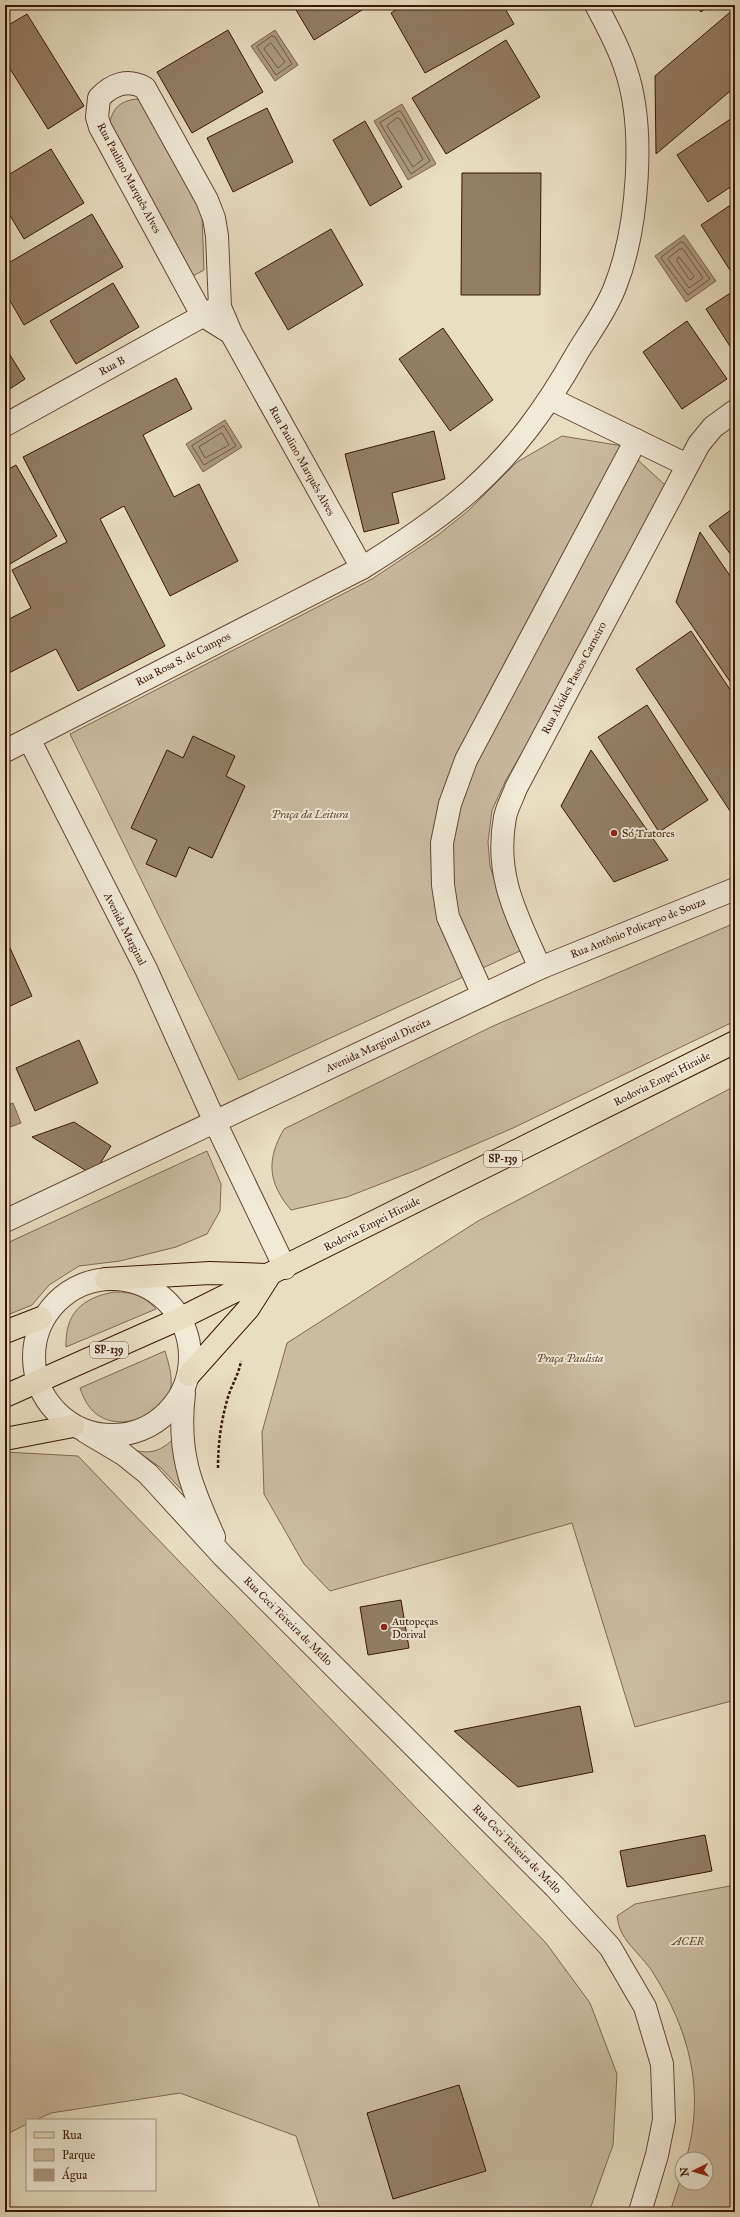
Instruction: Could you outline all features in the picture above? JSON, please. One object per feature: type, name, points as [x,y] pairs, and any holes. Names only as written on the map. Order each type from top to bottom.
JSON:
[{"type":"main road","name":"Rodovia Empei Hiraide","points":[[5,1396],[180,1319],[278,1272],[735,1042]]},
{"type":"main road","points":[[106,1279],[210,1273],[278,1272]]},
{"type":"main road","points":[[186,1384],[278,1272]]},
{"type":"main road","points":[[5,1332],[41,1318]]},
{"type":"main road","points":[[5,1439],[79,1429]]},
{"type":"street","name":"Rua Rosa S. de Campos","points":[[5,751],[362,568],[394,548],[469,492],[521,438],[551,399],[614,290],[626,259],[632,223],[636,144],[633,100],[626,70],[611,33],[596,5]]},
{"type":"street","name":"Rua Paulino Marquês Alves","points":[[211,311],[217,236],[214,218],[207,200],[145,88],[131,82],[113,86],[99,98],[97,117],[100,127],[211,311],[231,333],[362,568]]},
{"type":"street","name":"Rua B","points":[[5,426],[211,311]]},
{"type":"street","points":[[551,399],[687,465]]},
{"type":"street","name":"Rua Alcides Passos Carneiro","points":[[540,968],[512,905],[504,877],[501,849],[505,815],[516,788],[698,444],[713,427],[735,411]]},
{"type":"street","points":[[483,995],[448,917],[443,885],[442,843],[450,804],[466,760],[636,440]]},
{"type":"street","name":"Avenida Marginal","points":[[29,739],[146,969],[215,1122],[278,1272]]},
{"type":"street","name":"Rua Antônio Policarpo de Souza","points":[[540,968],[735,889]]},
{"type":"street","name":"Avenida Marginal Direita","points":[[5,1221],[540,968]]},
{"type":"street","points":[[41,1318],[49,1307],[69,1292],[82,1285],[106,1279],[129,1279],[144,1283],[157,1290],[180,1319]]},
{"type":"street","name":"Rua Ceci Teixeira de Mello","points":[[41,1318],[35,1344],[39,1380],[52,1407],[79,1429],[123,1454],[148,1474],[223,1556],[555,1887],[610,1947],[645,2007],[662,2064],[664,2120],[657,2155],[640,2212]]},
{"type":"street","name":"Rua Ceci Teixeira de Mello","points":[[180,1319],[190,1360],[181,1420],[182,1446],[188,1473],[198,1502],[223,1556]]},
{"type":"street","points":[[79,1429],[118,1434],[144,1429],[163,1416],[186,1384]]},
{"type":"green space","points":[[136,99],[143,101],[195,189],[202,216],[204,270],[191,277],[110,125],[112,114],[117,107],[125,102]]},
{"type":"green space","name":"Praça da Leitura","points":[[562,436],[623,446],[666,486],[564,681],[506,780],[492,810],[488,842],[490,866],[498,891],[524,949],[239,1080],[70,734],[372,579],[438,535],[469,510],[517,462]]},
{"type":"green space","points":[[735,923],[735,1021],[513,1128],[419,1169],[347,1197],[291,1210],[283,1200],[274,1181],[272,1161],[278,1140],[284,1129],[493,1026]]},
{"type":"green space","name":"Praça Paulista","points":[[735,1086],[735,1700],[635,1727],[572,1523],[330,1591],[304,1564],[264,1494],[262,1432],[287,1343],[478,1221]]},
{"type":"green space","points":[[207,1151],[221,1184],[220,1211],[207,1234],[176,1247],[120,1261],[79,1266],[49,1285],[32,1305],[5,1316],[5,1244]]},
{"type":"green space","points":[[114,1292],[142,1297],[156,1309],[66,1347],[66,1335],[69,1325],[72,1316],[78,1309],[84,1303],[93,1298]]},
{"type":"green space","points":[[165,1351],[171,1374],[171,1385],[168,1396],[163,1404],[156,1410],[138,1419],[119,1422],[101,1417],[88,1405],[80,1388]]},
{"type":"green space","points":[[176,1436],[191,1500],[161,1468],[137,1451],[149,1452],[158,1450]]},
{"type":"green space","points":[[5,1452],[78,1456],[546,1943],[590,2003],[617,2074],[613,2145],[589,2212],[321,2212],[296,2136],[180,2093],[51,2113],[38,2119],[26,2119],[26,2124],[5,2135]]},
{"type":"green space","name":"ACER","points":[[735,1885],[735,2212],[670,2212],[677,2191],[714,2191],[714,2151],[688,2151],[692,2134],[694,2109],[694,2085],[690,2061],[676,2015],[665,1993],[652,1971],[624,1937],[620,1929],[617,1916],[635,1904]]},
{"type":"water","points":[[275,30],[298,65],[275,81],[251,46]]},
{"type":"water","points":[[402,104],[436,164],[408,180],[374,121]]},
{"type":"water","points":[[684,235],[716,281],[686,302],[655,256]]},
{"type":"water","points":[[225,420],[242,447],[203,472],[186,444]]},
{"type":"water","points":[[13,1103],[21,1123],[5,1129],[5,1106]]},
{"type":"building","points":[[5,5],[14,5],[5,11]]},
{"type":"building","points":[[293,5],[370,5],[314,40]]},
{"type":"building","points":[[404,5],[503,5],[514,24],[425,73],[391,13]]},
{"type":"building","points":[[695,5],[709,5],[701,12]]},
{"type":"building","points":[[735,8],[735,87],[656,154],[655,76]]},
{"type":"building","points":[[27,14],[84,106],[48,129],[5,61],[5,27]]},
{"type":"building","points":[[228,30],[263,92],[192,133],[157,72]]},
{"type":"building","points":[[506,40],[540,97],[446,154],[412,98]]},
{"type":"building","points":[[267,108],[293,162],[233,192],[207,138]]},
{"type":"building","points":[[735,116],[735,184],[708,202],[677,155]]},
{"type":"building","points":[[365,121],[402,187],[370,206],[333,140]]},
{"type":"building","points":[[51,149],[84,203],[24,239],[5,207],[5,177]]},
{"type":"building","points":[[462,173],[541,173],[540,295],[461,295]]},
{"type":"building","points":[[735,202],[735,278],[701,225]]},
{"type":"building","points":[[92,214],[123,267],[24,325],[5,292],[5,265]]},
{"type":"building","points":[[331,229],[363,285],[288,330],[255,273]]},
{"type":"building","points":[[113,283],[139,327],[76,364],[50,321]]},
{"type":"building","points":[[735,290],[735,354],[706,309]]},
{"type":"building","points":[[687,321],[727,379],[682,409],[643,352]]},
{"type":"building","points":[[443,328],[493,400],[450,431],[399,359]]},
{"type":"building","points":[[5,347],[25,379],[5,392]]},
{"type":"building","points":[[176,378],[192,409],[143,435],[174,497],[199,484],[238,561],[170,596],[124,506],[100,519],[165,646],[78,691],[56,649],[5,675],[5,621],[31,608],[12,570],[67,542],[23,457]]},
{"type":"building","points":[[434,431],[445,479],[392,493],[399,523],[364,532],[345,454]]},
{"type":"building","points":[[16,465],[57,536],[5,567],[5,471]]},
{"type":"building","points":[[735,507],[735,560],[709,526]]},
{"type":"building","points":[[700,532],[735,583],[735,684],[733,686],[676,602]]},
{"type":"building","points":[[691,631],[735,697],[734,817],[636,669]]},
{"type":"building","points":[[647,705],[708,800],[659,832],[598,737]]},
{"type":"building","points":[[193,736],[235,756],[226,776],[245,786],[212,858],[189,847],[176,877],[146,864],[157,840],[131,828],[167,750],[183,758]]},
{"type":"building","name":"Só Tratores","points":[[591,750],[668,860],[614,882],[561,806]]},
{"type":"building","points":[[5,937],[32,996],[8,1007],[5,1002]]},
{"type":"building","points":[[79,1040],[98,1083],[35,1111],[16,1068]]},
{"type":"building","points":[[74,1122],[111,1146],[93,1175],[32,1137]]},
{"type":"building","name":"Autopeças Dorival","points":[[401,1600],[409,1648],[368,1655],[360,1607]]},
{"type":"building","points":[[580,1706],[593,1772],[518,1787],[454,1731]]},
{"type":"building","points":[[705,1835],[712,1871],[627,1887],[620,1851]]},
{"type":"building","points":[[459,2085],[486,2171],[393,2199],[367,2113]]},
{"type":"place","name":"Só Tratores","points":[[614,833]]},
{"type":"place","name":"Autopeças Dorival","points":[[384,1627]]}]
